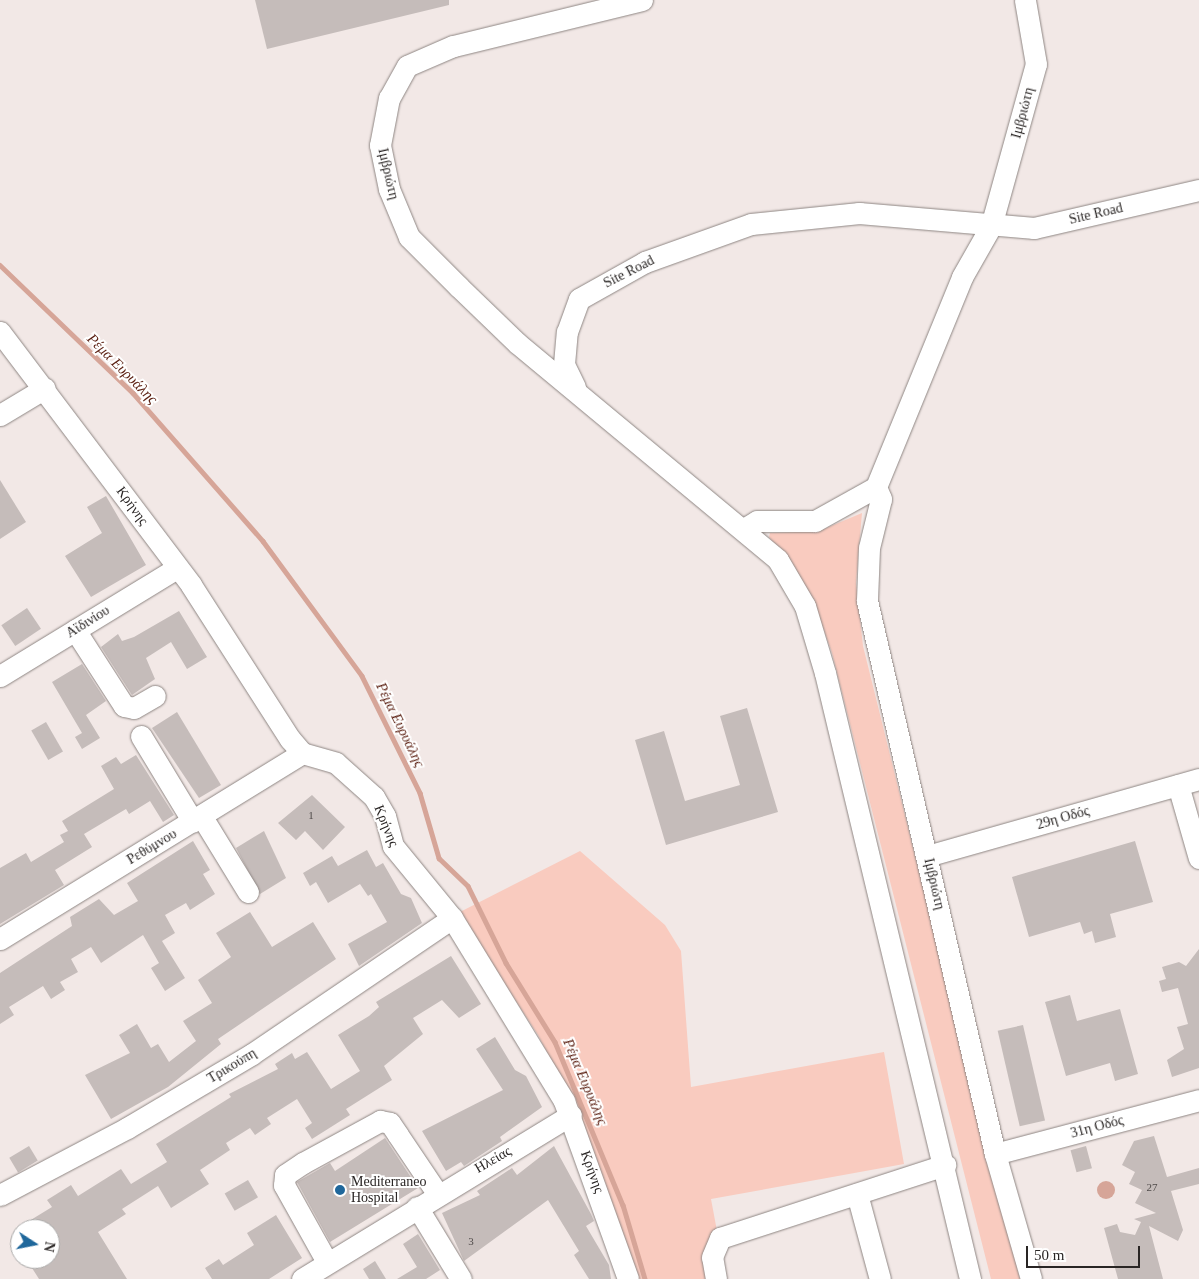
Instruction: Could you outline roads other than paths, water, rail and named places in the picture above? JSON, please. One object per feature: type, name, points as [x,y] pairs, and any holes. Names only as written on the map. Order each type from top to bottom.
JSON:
[{"type":"street","name":"Ιμβριώτη","points":[[579,394],[516,343],[409,237],[388,189],[380,145],[389,98],[407,66],[453,46],[642,0]]},
{"type":"street","name":"Ιμβριώτη","points":[[991,226],[1036,64],[1025,0]]},
{"type":"street","name":"Site Road","points":[[744,529],[579,394],[564,364],[567,332],[578,299],[644,262],[750,224],[820,217],[907,215],[991,226],[1034,228],[1199,190]]},
{"type":"street","points":[[970,1279],[945,1165],[804,606],[778,560],[744,529],[757,521],[815,520],[876,487],[962,277],[991,226]]},
{"type":"street","name":"Κρήνης","points":[[0,332],[45,388],[177,568],[302,753],[336,763],[361,781],[385,816],[399,856],[452,918],[506,1000],[571,1115],[628,1279]]},
{"type":"street","points":[[0,415],[45,388]]},
{"type":"street","name":"Ιμβριώτη","points":[[876,487],[881,500],[869,548],[867,601],[995,1154],[1031,1279]]},
{"type":"street","name":"Αϊδινίου","points":[[0,676],[177,568]]},
{"type":"street","points":[[75,630],[124,706],[134,708],[155,696]]},
{"type":"street","points":[[141,736],[248,892]]},
{"type":"street","name":"Ρεθύμνου","points":[[0,939],[198,819],[302,753]]},
{"type":"street","name":"29η Οδός","points":[[927,856],[1199,779]]},
{"type":"street","points":[[1178,785],[1199,858]]},
{"type":"street","name":"Τρικούπη","points":[[0,1195],[127,1128],[252,1054],[452,918]]},
{"type":"street","name":"31η Οδός","points":[[995,1154],[1199,1100]]},
{"type":"street","name":"Ηλείας","points":[[302,1279],[437,1193],[571,1115]]},
{"type":"street","points":[[328,1262],[284,1185],[285,1175],[303,1163],[380,1121],[390,1123],[437,1193]]},
{"type":"street","points":[[716,1279],[712,1257],[720,1238],[945,1165]]},
{"type":"street","points":[[857,1194],[880,1279]]},
{"type":"street","points":[[417,1207],[461,1279]]},
{"type":"waterway","name":"Ρέμα Ευρυάλης","points":[[0,265],[133,393],[263,541],[362,676],[420,793],[439,858],[468,886],[506,963],[555,1042],[623,1205],[645,1279]]},
{"type":"place","name":"Mediterraneo Hospital","points":[[340,1190]]}]
